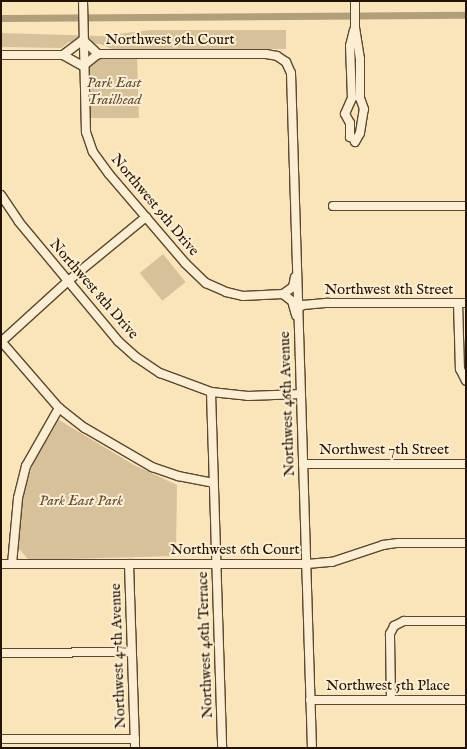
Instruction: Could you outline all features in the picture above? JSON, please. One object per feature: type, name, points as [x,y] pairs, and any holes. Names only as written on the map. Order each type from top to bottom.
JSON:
[{"type":"street","name":"Northwest 9th Drive","points":[[83,1],[86,132],[94,152],[185,263],[206,283],[226,292],[243,296],[283,294]]},
{"type":"street","points":[[355,1],[355,28],[360,59],[360,98],[364,109],[362,124],[355,141],[350,137],[350,123],[345,114],[352,98],[350,46],[355,28]]},
{"type":"street","name":"Northwest 9th Court","points":[[63,55],[83,39],[98,54],[266,54],[277,56],[286,62],[291,73],[296,273]]},
{"type":"street","points":[[1,54],[63,55],[83,66],[98,54]]},
{"type":"street","points":[[350,123],[362,124]]},
{"type":"street","name":"Northwest 8th Drive","points":[[1,195],[19,222],[118,341],[136,357],[160,373],[212,392],[248,396],[301,394]]},
{"type":"street","points":[[333,206],[466,206]]},
{"type":"street","points":[[146,217],[68,281],[1,342],[59,408],[84,428],[152,467],[178,476],[213,483]]},
{"type":"street","points":[[296,273],[299,292],[297,309]]},
{"type":"street","points":[[296,273],[292,287],[283,294],[292,300],[297,309]]},
{"type":"street","name":"Northwest 8th Street","points":[[299,292],[304,300],[313,304]]},
{"type":"street","points":[[462,303],[460,369],[465,381]]},
{"type":"street","name":"Northwest 8th Street","points":[[297,309],[313,304],[462,303]]},
{"type":"street","name":"Northwest 46th Avenue","points":[[297,309],[312,748]]},
{"type":"street","name":"Northwest 46th Terrace","points":[[212,392],[213,483],[222,748]]},
{"type":"street","points":[[12,564],[18,498],[26,466],[59,408]]},
{"type":"street","name":"Northwest 7th Street","points":[[303,464],[466,464]]},
{"type":"street","name":"Northwest 6th Court","points":[[1,564],[306,564],[332,562],[383,545],[398,543],[466,543]]},
{"type":"street","name":"Northwest 47th Avenue","points":[[128,564],[135,748]]},
{"type":"street","points":[[391,700],[390,634],[394,626],[404,621],[466,621]]},
{"type":"street","points":[[1,652],[132,652]]},
{"type":"street","name":"Northwest 5th Place","points":[[310,700],[466,700]]},
{"type":"street","points":[[1,740],[135,739]]},
{"type":"green space","points":[[150,30],[286,30],[286,49],[112,49],[100,44],[69,42],[61,48],[1,47],[1,33],[102,36]]},
{"type":"green space","name":"Park East Trailhead","points":[[137,57],[139,118],[90,118],[89,78],[83,73],[91,62],[98,58]]},
{"type":"green space","points":[[163,254],[186,282],[162,301],[140,273]]},
{"type":"green space","name":"Park East Park","points":[[59,420],[134,465],[177,485],[176,556],[29,560],[18,548],[23,495],[34,461]]},
{"type":"waterway","points":[[1,18],[466,15]]}]
